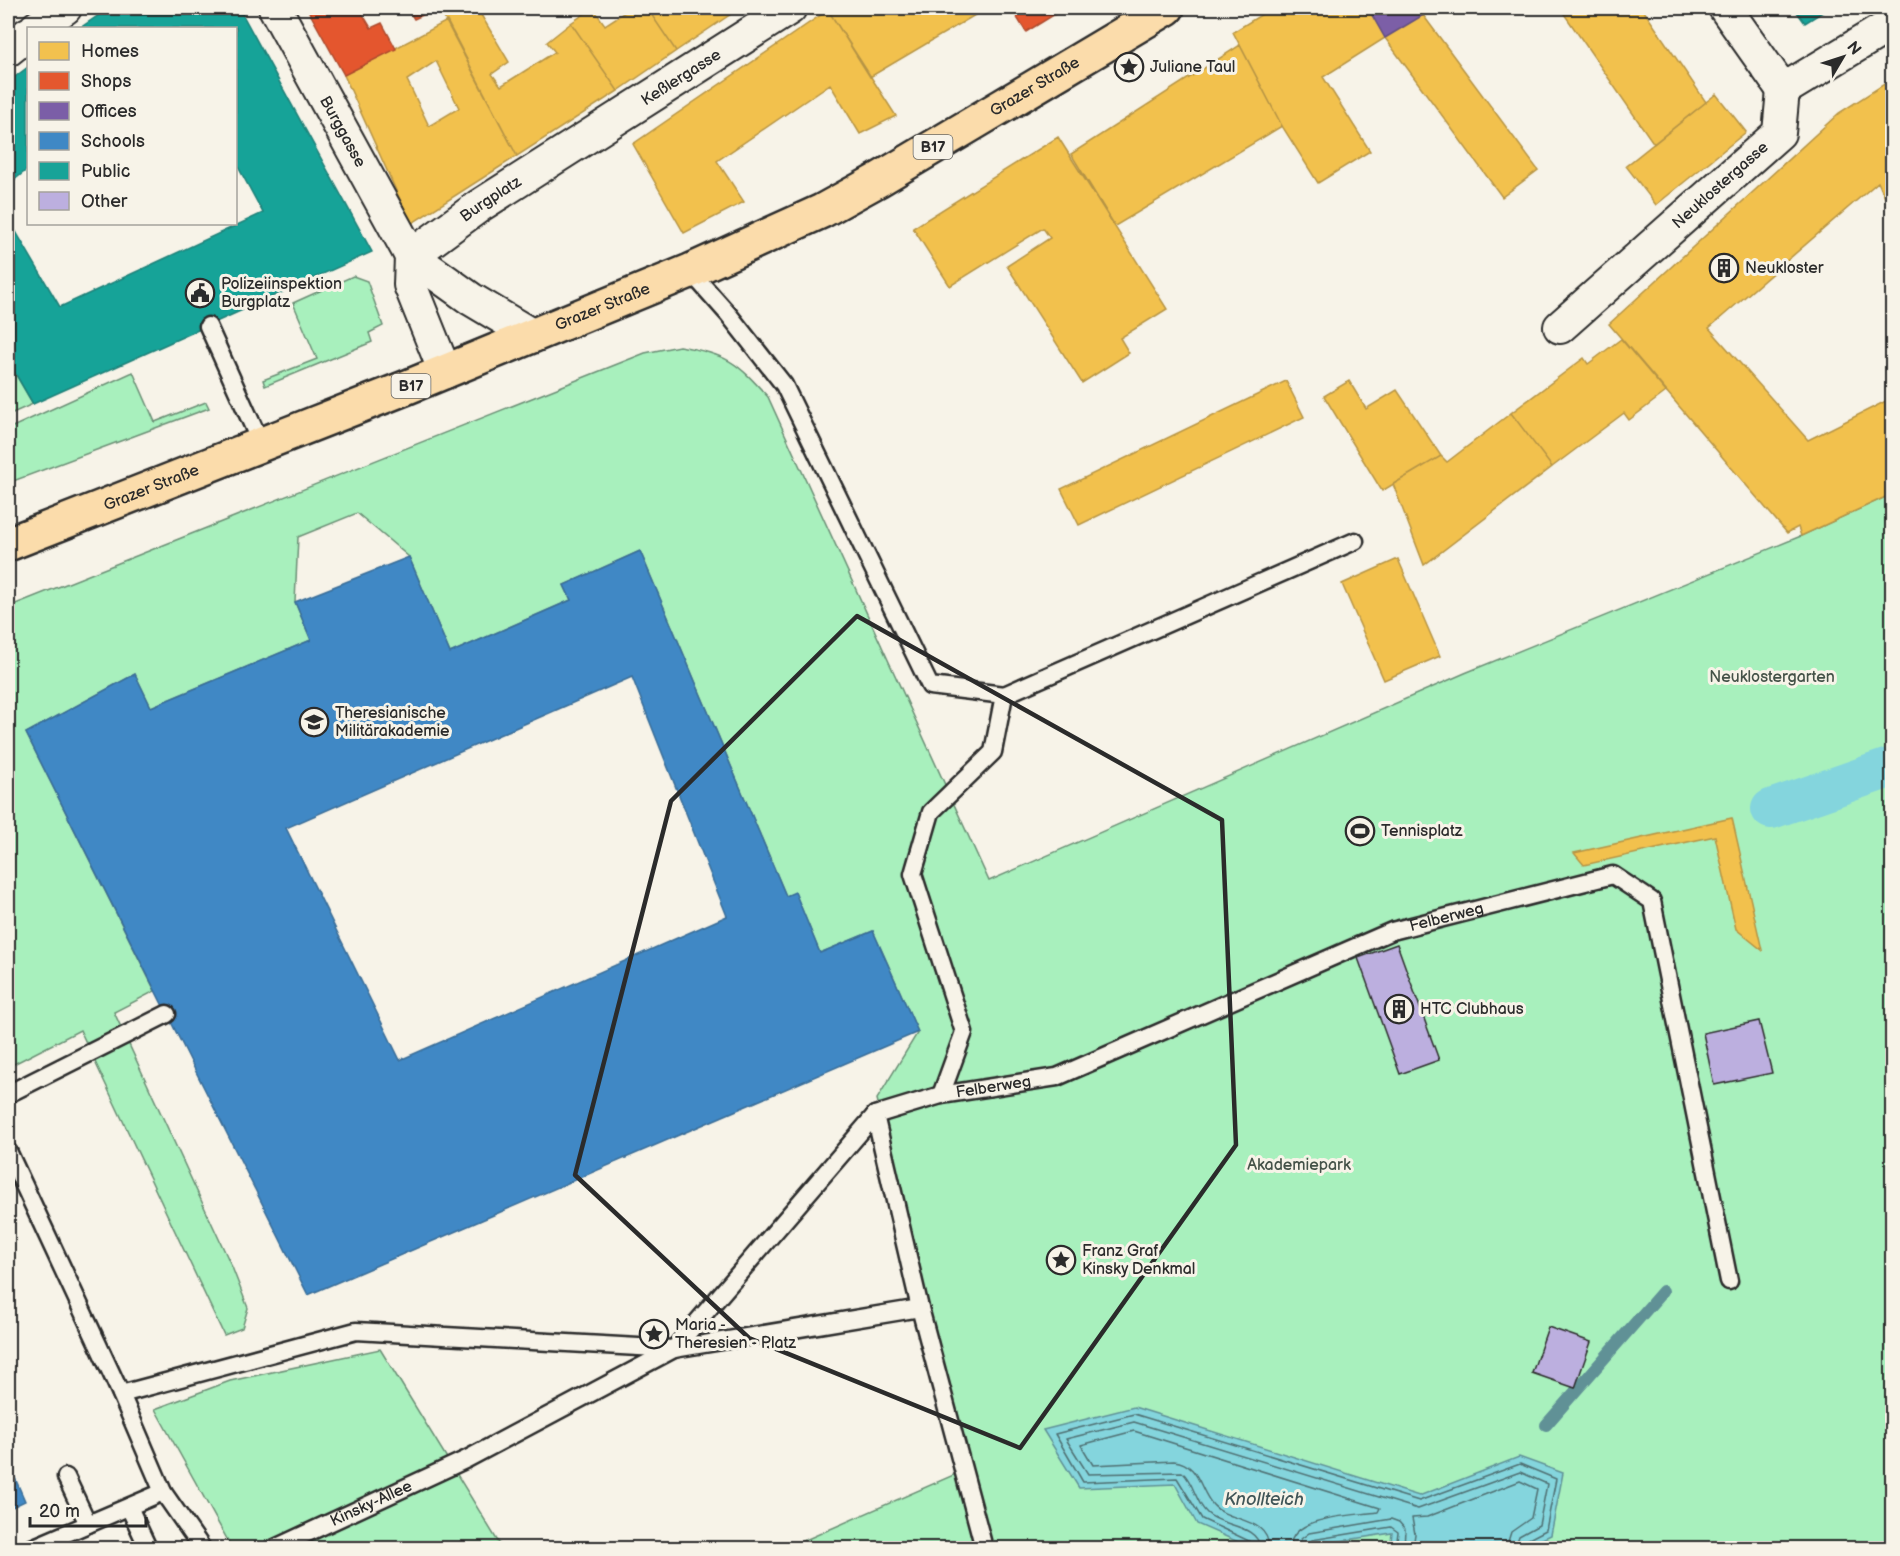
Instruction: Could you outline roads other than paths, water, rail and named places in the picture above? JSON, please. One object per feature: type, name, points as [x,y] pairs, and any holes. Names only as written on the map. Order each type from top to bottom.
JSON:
[{"type":"main road","name":"Grazer Straße","points":[[8,544],[262,446],[533,336],[690,271],[822,211],[1167,8]]},
{"type":"street","points":[[37,27],[65,8]]},
{"type":"street","name":"Burggasse","points":[[275,8],[411,256],[471,299],[533,336]]},
{"type":"street","name":"Keßlergasse","points":[[574,147],[789,8]]},
{"type":"street","points":[[1725,8],[1783,90],[1893,24]]},
{"type":"street","points":[[8,50],[27,35]]},
{"type":"street","name":"Neuklostergasse","points":[[1560,327],[1779,133],[1783,90]]},
{"type":"street","name":"Burgplatz","points":[[411,256],[479,206],[574,147]]},
{"type":"street","name":"Burggasse","points":[[411,256],[410,285],[445,372]]},
{"type":"lane","points":[[690,271],[729,315],[784,385],[930,686],[1004,695],[1355,541]]},
{"type":"lane","points":[[208,326],[262,446]]},
{"type":"lane","points":[[941,1095],[963,1032],[913,874],[931,812],[993,752],[1004,695]]},
{"type":"lane","name":"Felberweg","points":[[875,1115],[941,1095],[1057,1077],[1392,931],[1613,875],[1652,901],[1729,1281]]},
{"type":"lane","points":[[8,1094],[167,1014]]},
{"type":"lane","points":[[875,1115],[920,1308],[984,1548]]},
{"type":"lane","points":[[674,1349],[875,1115]]},
{"type":"lane","points":[[8,1151],[121,1394],[163,1492],[202,1548]]},
{"type":"lane","points":[[121,1394],[356,1331],[674,1349],[920,1308]]},
{"type":"lane","name":"Kinsky-Allee","points":[[276,1548],[467,1459],[674,1349]]},
{"type":"lane","points":[[66,1477],[87,1524]]},
{"type":"lane","points":[[32,1548],[163,1492]]},
{"type":"lane","points":[[129,1507],[148,1548]]},
{"type":"water","name":"Knollteich","points":[[1134,1407],[1419,1496],[1519,1457],[1563,1473],[1551,1535],[1523,1548],[1390,1548],[1392,1533],[1296,1548],[1252,1548],[1197,1524],[1175,1484],[1079,1488],[1043,1430]]},
{"type":"waterway","points":[[1771,809],[1892,767]]},
{"type":"waterway","points":[[1546,1425],[1663,1291]]},
{"type":"place","name":"Juliane Taul","points":[[1129,67]]},
{"type":"place","name":"Neukloster","points":[[1724,268]]},
{"type":"place","name":"Polizeiinspektion Burgplatz","points":[[200,293]]},
{"type":"place","name":"Theresianische Militärakademie","points":[[314,722]]},
{"type":"place","name":"Tennisplatz","points":[[1360,831]]},
{"type":"place","name":"HTC Clubhaus","points":[[1399,1009]]},
{"type":"place","name":"Franz Graf Kinsky Denkmal","points":[[1061,1260]]},
{"type":"place","name":"Maria - Theresien - Platz","points":[[654,1334]]},
{"type":"park label","name":"Neuklostergarten","points":[[1772,677]]},
{"type":"park label","name":"Akademiepark","points":[[1299,1165]]}]
